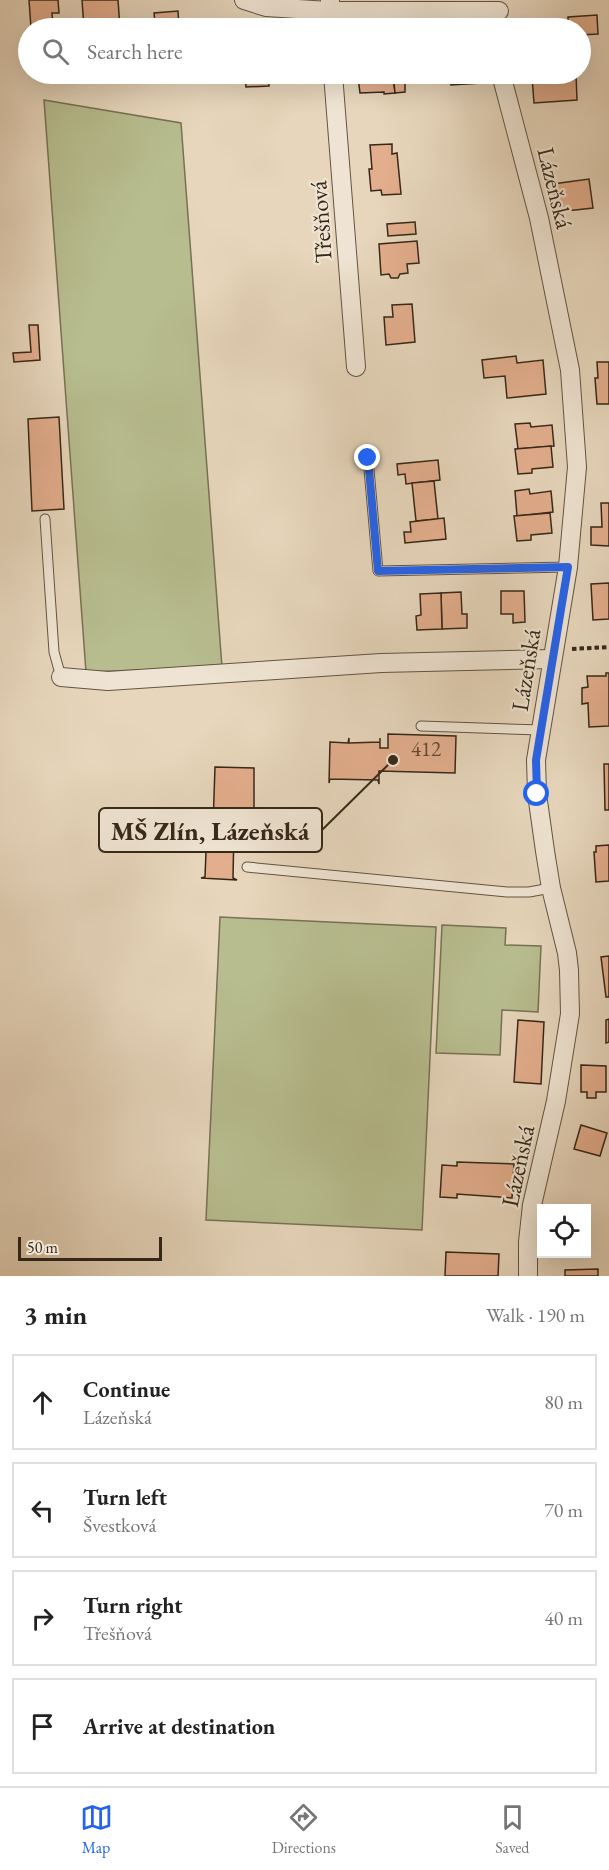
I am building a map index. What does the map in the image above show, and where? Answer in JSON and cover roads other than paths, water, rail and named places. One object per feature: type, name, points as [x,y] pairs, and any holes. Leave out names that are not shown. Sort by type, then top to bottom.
[{"type":"street","points":[[244,0],[266,7],[330,13],[500,13]]},
{"type":"street","name":"Třešňová","points":[[334,84],[356,367]]},
{"type":"street","name":"Lázeňská","points":[[504,84],[539,218],[570,370],[577,467],[568,567],[536,760],[537,794],[551,888],[567,952],[570,1014],[556,1101],[532,1205],[528,1242],[528,1276]]},
{"type":"street","points":[[60,678],[108,681],[552,654]]},
{"type":"lane","points":[[368,458],[378,571],[568,567]]},
{"type":"lane","points":[[45,519],[54,652],[60,678]]},
{"type":"lane","points":[[420,726],[541,730]]},
{"type":"lane","points":[[247,867],[507,892],[529,892],[551,888]]},
{"type":"place","name":"MŠ Zlín, Lázeňská","points":[[393,760]]}]
